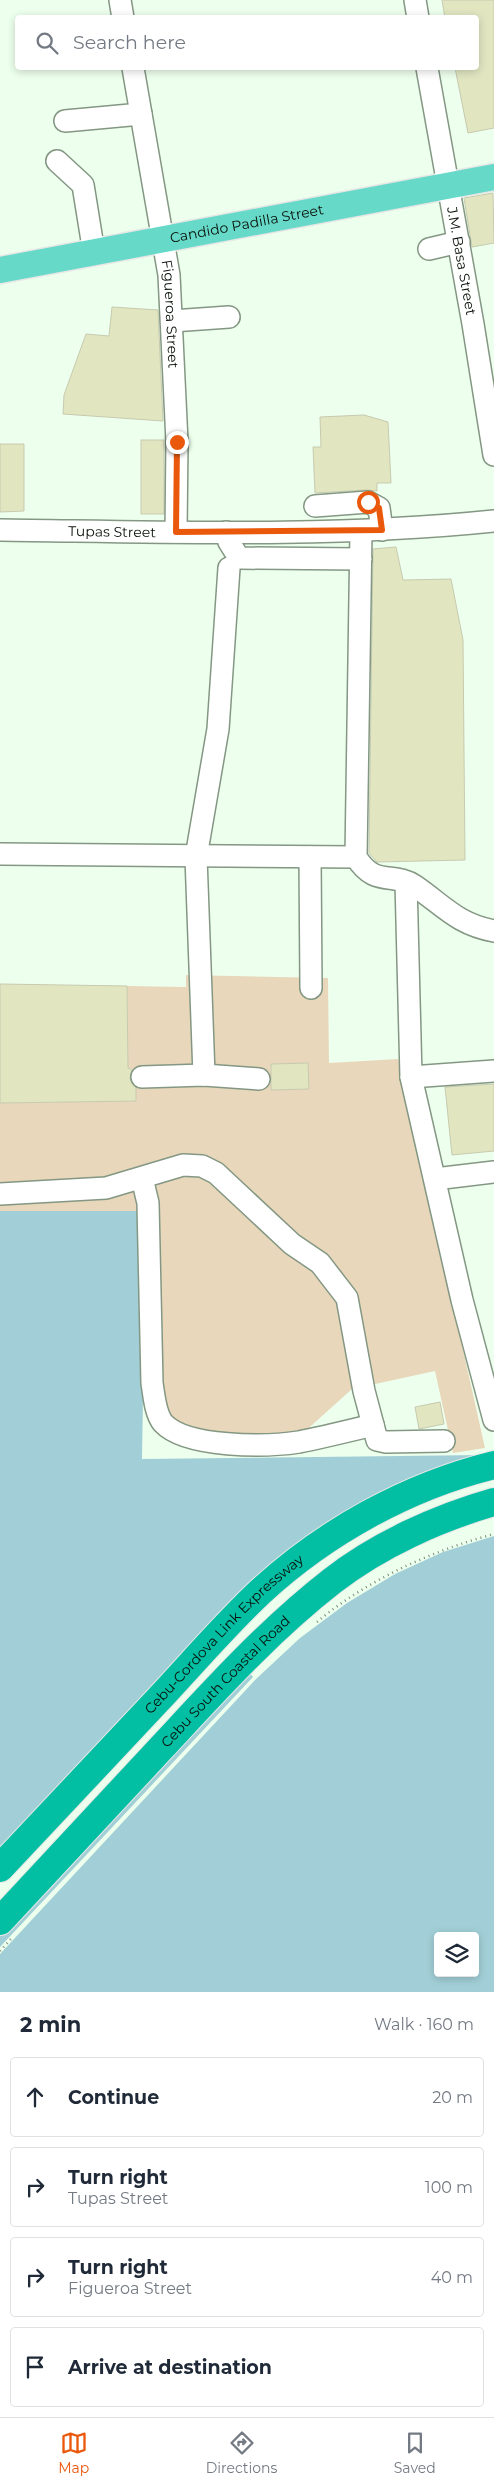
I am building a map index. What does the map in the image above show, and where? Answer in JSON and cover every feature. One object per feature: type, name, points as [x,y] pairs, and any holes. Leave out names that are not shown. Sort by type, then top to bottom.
[{"type":"highway","name":"Cebu-Cordova Link Expressway","points":[[0,1868],[260,1593],[280,1576],[315,1548],[362,1519],[440,1482],[494,1465]]},
{"type":"highway","name":"Cebu South Coastal Road","points":[[0,1896],[274,1608],[323,1567],[371,1537],[424,1509],[494,1486]]},
{"type":"highway","name":"Cebu South Coastal Road","points":[[7,1928],[206,1699],[277,1628],[333,1580],[374,1554],[429,1526],[494,1502]]},
{"type":"highway","points":[[374,1554],[494,1521]]},
{"type":"main road","name":"Candido Padilla Street","points":[[0,270],[494,177]]},
{"type":"street","points":[[120,0],[122,15]]},
{"type":"street","points":[[414,0],[417,15]]},
{"type":"street","name":"Figueroa Street","points":[[137,70],[141,114],[164,240],[172,321],[177,442],[176,532]]},
{"type":"street","name":"J.M. Basa Street","points":[[427,70],[459,242],[494,455]]},
{"type":"street","points":[[65,121],[141,114]]},
{"type":"street","points":[[57,161],[83,185],[94,252]]},
{"type":"street","points":[[429,249],[459,242]]},
{"type":"street","points":[[172,321],[229,317]]},
{"type":"street","points":[[315,506],[368,502],[379,508],[361,559],[356,857],[363,868],[373,875],[414,885],[454,917],[494,931]]},
{"type":"street","name":"Tupas Street","points":[[0,530],[176,532],[372,530],[494,521]]},
{"type":"street","points":[[226,532],[229,542],[239,558],[361,559]]},
{"type":"street","points":[[204,1075],[196,857],[218,729],[229,568]]},
{"type":"street","points":[[0,854],[356,857]]},
{"type":"street","points":[[310,857],[311,988]]},
{"type":"street","points":[[406,882],[411,1077],[462,1300],[493,1411]]},
{"type":"street","points":[[411,1077],[494,1071]]},
{"type":"street","points":[[142,1077],[204,1075],[259,1079]]},
{"type":"street","points":[[0,1194],[106,1188],[183,1166],[202,1166],[216,1173],[292,1244],[320,1263],[347,1298],[364,1391],[377,1440],[386,1442],[444,1441]]},
{"type":"street","points":[[434,1179],[494,1172]]},
{"type":"street","points":[[142,1178],[148,1203],[152,1383],[155,1404],[161,1421],[173,1432],[195,1440],[235,1444],[297,1442],[373,1425]]},
{"type":"path","points":[[310,1628],[346,1601],[417,1561],[494,1534]]},
{"type":"path","points":[[0,1951],[7,1928]]},
{"type":"shaded area","points":[[186,975],[328,978],[329,1063],[398,1059],[485,1448],[453,1453],[435,1371],[352,1389],[302,1434],[194,1436],[174,1424],[161,1404],[145,1211],[0,1211],[0,1103],[136,1101],[136,1071],[128,1068],[127,986],[186,987]]},
{"type":"water","points":[[0,1211],[146,1211],[142,1459],[482,1455],[494,1509],[494,1992],[0,1992]]},
{"type":"pier","points":[[489,1475],[494,1498],[494,1536],[443,1552],[395,1574],[347,1603],[300,1638],[256,1679],[0,1954],[0,1947],[253,1677],[247,1670],[0,1931],[0,1849],[185,1653],[318,1559],[410,1503]]},
{"type":"building","points":[[442,0],[494,0],[494,128],[468,133],[455,70],[479,70],[479,15],[444,15]]},
{"type":"building","points":[[493,193],[494,243],[472,247],[464,198]]},
{"type":"building","points":[[112,307],[158,310],[163,421],[63,414],[64,395],[86,334],[109,336]]},
{"type":"building","points":[[364,415],[388,422],[391,483],[377,483],[377,491],[315,493],[313,447],[321,447],[320,417]]},
{"type":"building","points":[[141,440],[164,440],[164,514],[141,514]]},
{"type":"building","points":[[0,444],[24,444],[24,511],[0,512]]},
{"type":"building","points":[[396,547],[403,580],[451,579],[463,640],[465,860],[377,862],[369,853],[373,549]]},
{"type":"building","points":[[0,984],[127,986],[128,1068],[132,1070],[130,1078],[136,1088],[136,1101],[0,1103]]},
{"type":"building","points":[[308,1063],[309,1089],[271,1090],[271,1064]]},
{"type":"building","points":[[494,1084],[494,1151],[452,1155],[445,1087]]},
{"type":"building","points":[[440,1402],[444,1424],[419,1429],[415,1407]]},
{"type":"route","points":[[177,442],[176,532],[382,530],[379,508],[368,502]]}]
